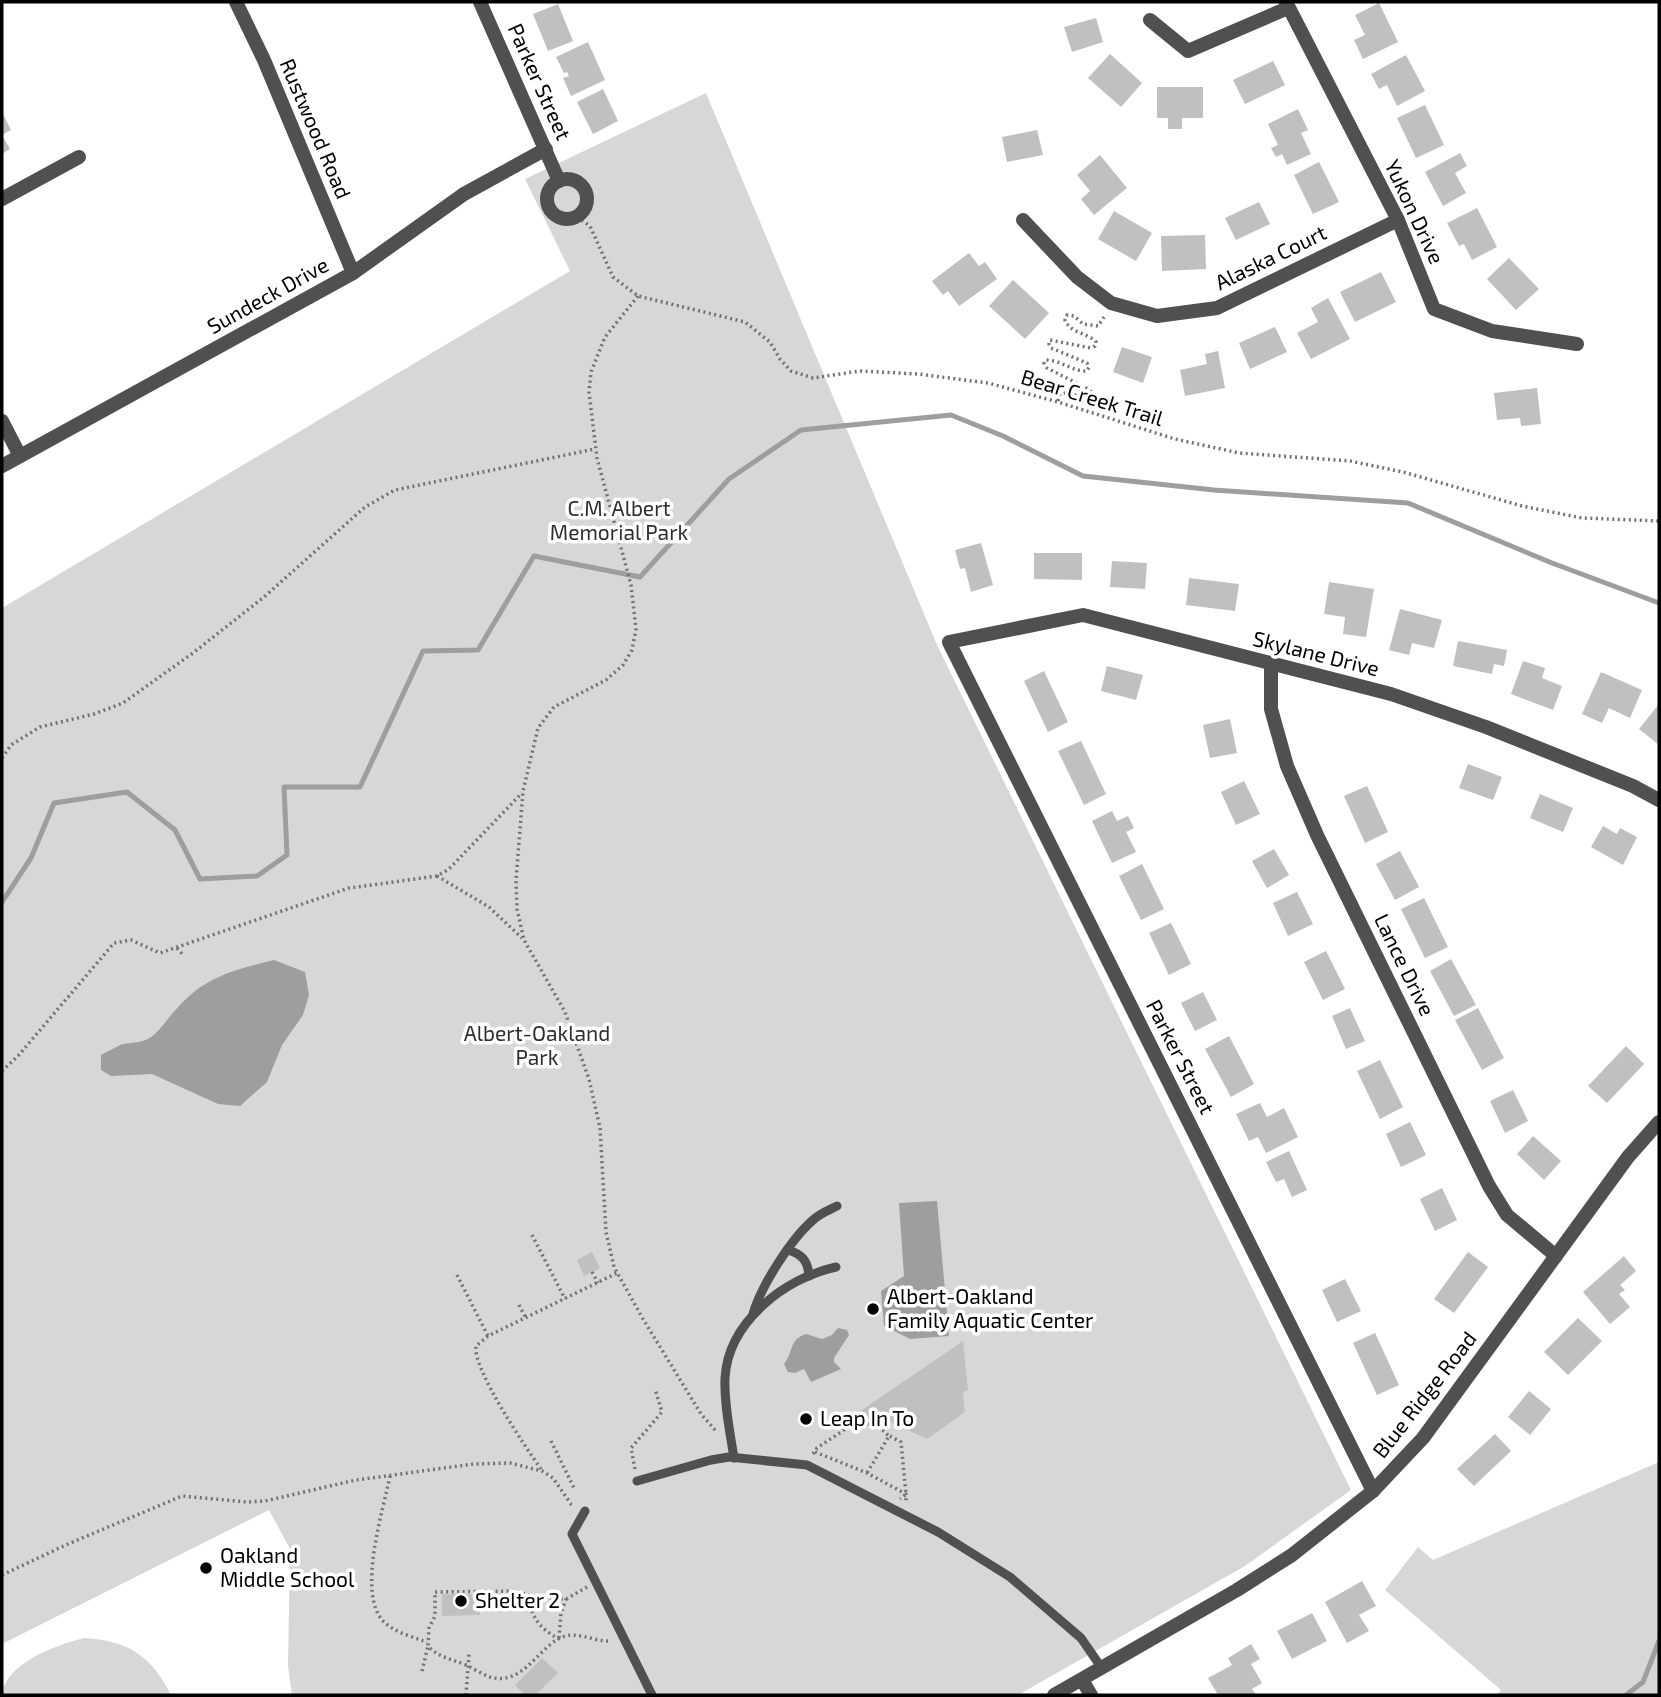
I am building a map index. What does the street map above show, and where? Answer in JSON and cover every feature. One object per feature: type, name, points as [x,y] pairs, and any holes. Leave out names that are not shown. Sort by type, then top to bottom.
[{"type":"street","name":"Rustwood Road","points":[[236,2],[264,60],[353,273]]},
{"type":"street","name":"Parker Street","points":[[480,2],[559,181]]},
{"type":"street","points":[[1150,20],[1188,51],[1287,5]]},
{"type":"street","name":"Yukon Drive","points":[[1287,5],[1398,220],[1433,309],[1492,331],[1577,344]]},
{"type":"street","name":"Sundeck Drive","points":[[2,466],[353,273],[464,194],[547,149]]},
{"type":"street","points":[[2,199],[79,157]]},
{"type":"street","points":[[573,180],[579,183],[587,194],[586,207],[577,217],[557,217],[549,208],[547,195],[559,181],[573,180]]},
{"type":"street","name":"Alaska Court","points":[[1023,220],[1077,277],[1111,303],[1157,316],[1217,308],[1398,220]]},
{"type":"street","points":[[2,421],[20,456]]},
{"type":"street","name":"Skylane Drive","points":[[949,642],[1083,615],[1391,694],[1486,727],[1633,786],[1659,800]]},
{"type":"street","name":"Parker Street","points":[[949,642],[1373,1491]]},
{"type":"street","name":"Lance Drive","points":[[1271,664],[1271,709],[1287,766],[1317,835],[1489,1186],[1507,1215],[1556,1256]]},
{"type":"street","name":"Blue Ridge Road","points":[[1054,1695],[1237,1590],[1292,1555],[1373,1491],[1431,1428],[1628,1157],[1659,1122]]},
{"type":"street","points":[[1082,1680],[1091,1695]]},
{"type":"lane","points":[[753,1314],[757,1300],[788,1250],[813,1219],[837,1206]]},
{"type":"lane","points":[[788,1250],[799,1254],[805,1261],[809,1276]]},
{"type":"lane","points":[[731,1458],[725,1378],[737,1337],[753,1314],[785,1289],[809,1276],[836,1267]]},
{"type":"lane","points":[[637,1481],[711,1460],[731,1458],[807,1465],[938,1532],[1010,1577],[1081,1638],[1101,1667]]},
{"type":"lane","points":[[585,1511],[572,1534],[652,1695]]},
{"type":"path","name":"Bear Creek Trail","points":[[577,217],[590,226],[613,277],[638,296],[745,322],[770,342],[791,371],[813,378],[860,371],[918,374],[988,383],[1058,401],[1175,439],[1239,453],[1350,461],[1402,472],[1522,506],[1582,518],[1659,521]]},
{"type":"path","points":[[638,296],[605,337],[591,372],[589,392],[596,449],[631,584],[636,629],[632,650],[623,666],[606,680],[554,707],[538,728],[523,791],[516,880],[517,909],[524,940],[565,1012],[589,1079],[600,1128],[606,1232],[618,1273],[701,1414],[724,1440],[731,1458]]},
{"type":"path","points":[[1058,401],[1060,394],[1087,398],[1092,395],[1090,390],[1047,368],[1044,363],[1046,360],[1082,372],[1089,367],[1087,363],[1051,348],[1050,340],[1091,348],[1095,346],[1093,338],[1073,330],[1065,320],[1067,315],[1074,316],[1083,324],[1097,326],[1102,322],[1111,303]]},
{"type":"path","points":[[2,758],[11,745],[40,727],[94,714],[123,703],[264,597],[365,507],[395,490],[596,449]]},
{"type":"path","points":[[2,1071],[18,1056],[114,943],[131,940],[160,953],[349,888],[437,876],[449,869],[523,791]]},
{"type":"path","points":[[437,876],[489,907],[524,940]]},
{"type":"path","points":[[177,948],[184,956]]},
{"type":"path","points":[[532,1235],[565,1299]]},
{"type":"path","points":[[592,1272],[598,1283]]},
{"type":"path","points":[[542,1471],[522,1443],[475,1354],[477,1346],[488,1336],[618,1273]]},
{"type":"path","points":[[457,1275],[488,1336]]},
{"type":"path","points":[[519,1305],[526,1318]]},
{"type":"path","points":[[637,1481],[631,1448],[662,1412],[654,1389]]},
{"type":"path","points":[[807,1465],[817,1448],[856,1422],[878,1426],[901,1441],[906,1494]]},
{"type":"path","points":[[867,1473],[890,1436]]},
{"type":"path","points":[[551,1441],[575,1490]]},
{"type":"path","points":[[2,1575],[182,1496],[256,1502],[355,1479],[474,1464],[510,1463],[542,1471],[553,1478],[571,1504],[585,1511]]},
{"type":"path","points":[[390,1476],[372,1574],[372,1598],[377,1614],[385,1623],[428,1644],[441,1657],[498,1679],[526,1671],[559,1639],[578,1634],[610,1642],[621,1634]]},
{"type":"path","points":[[377,1510],[383,1511]]},
{"type":"path","points":[[422,1671],[429,1628],[435,1616],[435,1592],[514,1591],[540,1598],[566,1599],[596,1583]]},
{"type":"path","points":[[480,1608],[487,1609],[487,1591]]},
{"type":"path","points":[[528,1595],[536,1622],[559,1639]]},
{"type":"path","points":[[559,1639],[561,1613],[566,1599]]},
{"type":"path","points":[[466,1695],[469,1653]]},
{"type":"green space","name":"Albert-Oakland Park","points":[[706,93],[937,645],[1351,1490],[1245,1566],[1018,1695],[292,1695],[288,1666],[290,1549],[269,1510],[2,1644],[2,608],[570,271],[525,179]]},
{"type":"green space","points":[[1659,1462],[1659,1695],[1497,1695],[1501,1690],[1385,1590],[1418,1547],[1433,1560]]},
{"type":"green space","points":[[85,1638],[114,1643],[137,1653],[155,1670],[171,1695],[2,1695],[12,1673],[22,1664],[48,1650]]},
{"type":"shaded area","points":[[274,960],[305,972],[309,995],[303,1015],[282,1045],[267,1082],[240,1106],[218,1104],[152,1074],[111,1076],[101,1070],[101,1055],[120,1045],[151,1037],[181,1004],[205,984],[238,970]]},
{"type":"shaded area","points":[[937,1201],[949,1336],[910,1339],[884,1326],[881,1291],[904,1276],[899,1203]]},
{"type":"shaded area","points":[[838,1328],[847,1330],[849,1335],[834,1358],[834,1362],[841,1369],[811,1382],[804,1369],[795,1373],[788,1372],[784,1364],[796,1340],[806,1334],[822,1339],[832,1335]]},
{"type":"building","points":[[1379,3],[1398,42],[1363,59],[1354,40],[1365,35],[1355,15]]},
{"type":"building","points":[[558,4],[573,41],[548,51],[533,14]]},
{"type":"building","points":[[1096,18],[1103,42],[1072,52],[1064,27]]},
{"type":"building","points":[[588,42],[605,80],[571,96],[563,78],[569,76],[567,72],[564,73],[556,57]]},
{"type":"building","points":[[1110,54],[1142,83],[1121,107],[1088,78]]},
{"type":"building","points":[[1406,55],[1425,91],[1397,106],[1387,85],[1379,89],[1371,74]]},
{"type":"building","points":[[1273,61],[1285,85],[1245,104],[1233,80]]},
{"type":"building","points":[[1157,87],[1203,87],[1203,118],[1182,118],[1182,129],[1168,129],[1168,118],[1157,118]]},
{"type":"building","points":[[603,89],[618,121],[593,134],[577,102]]},
{"type":"building","points":[[1425,105],[1444,145],[1416,158],[1397,118]]},
{"type":"building","points":[[1298,109],[1308,130],[1301,133],[1311,154],[1287,165],[1282,154],[1276,157],[1271,148],[1278,145],[1268,124]]},
{"type":"building","points":[[2,112],[11,130],[2,135]]},
{"type":"building","points":[[1037,130],[1043,155],[1007,162],[1002,137]]},
{"type":"building","points":[[2,135],[10,149],[2,154]]},
{"type":"building","points":[[1460,153],[1467,166],[1455,173],[1466,193],[1443,206],[1425,172]]},
{"type":"building","points":[[1100,155],[1127,188],[1094,215],[1081,199],[1090,191],[1077,175]]},
{"type":"building","points":[[1319,162],[1339,202],[1313,214],[1294,175]]},
{"type":"building","points":[[1259,202],[1270,224],[1236,240],[1225,218]]},
{"type":"building","points":[[1477,208],[1497,247],[1472,260],[1464,244],[1459,246],[1447,223]]},
{"type":"building","points":[[1114,211],[1152,233],[1136,261],[1098,239]]},
{"type":"building","points":[[1205,235],[1206,269],[1162,271],[1161,236]]},
{"type":"building","points":[[969,253],[979,266],[985,262],[997,279],[959,306],[948,291],[943,295],[932,281]]},
{"type":"building","points":[[1509,258],[1539,289],[1516,310],[1487,279]]},
{"type":"building","points":[[1381,272],[1396,302],[1355,322],[1340,292]]},
{"type":"building","points":[[1013,280],[1049,313],[1025,339],[989,306]]},
{"type":"building","points":[[1328,298],[1350,339],[1311,359],[1297,333],[1318,322],[1311,308]]},
{"type":"building","points":[[1275,327],[1287,352],[1250,369],[1239,343]]},
{"type":"building","points":[[1122,347],[1152,357],[1143,383],[1113,372]]},
{"type":"building","points":[[1218,351],[1225,388],[1185,396],[1180,370],[1207,364],[1205,354]]},
{"type":"building","points":[[1537,388],[1541,424],[1521,426],[1520,418],[1497,420],[1494,393]]},
{"type":"building","points":[[981,543],[993,585],[971,592],[965,568],[960,569],[955,550]]},
{"type":"building","points":[[1034,553],[1082,553],[1082,580],[1034,579]]},
{"type":"building","points":[[1112,561],[1147,563],[1145,589],[1110,587]]},
{"type":"building","points":[[1189,578],[1239,584],[1235,611],[1186,605]]},
{"type":"building","points":[[1329,582],[1374,589],[1366,637],[1343,634],[1345,617],[1324,614]]},
{"type":"building","points":[[1400,609],[1442,620],[1434,648],[1412,643],[1409,655],[1389,650]]},
{"type":"building","points":[[1458,641],[1507,650],[1504,666],[1494,664],[1492,674],[1453,666]]},
{"type":"building","points":[[1523,661],[1545,668],[1542,678],[1562,686],[1553,710],[1511,694]]},
{"type":"building","points":[[1107,666],[1143,675],[1136,700],[1101,691]]},
{"type":"building","points":[[1044,671],[1068,722],[1048,732],[1024,681]]},
{"type":"building","points":[[1601,672],[1642,690],[1630,718],[1609,708],[1602,723],[1582,714]]},
{"type":"building","points":[[1659,704],[1659,745],[1639,729]]},
{"type":"building","points":[[1230,719],[1237,753],[1210,758],[1203,725]]},
{"type":"building","points":[[1081,741],[1106,794],[1084,805],[1058,751]]},
{"type":"building","points":[[1468,764],[1502,777],[1493,800],[1459,788]]},
{"type":"building","points":[[1244,781],[1260,814],[1236,825],[1221,792]]},
{"type":"building","points":[[1367,786],[1388,832],[1365,843],[1344,796]]},
{"type":"building","points":[[1540,794],[1573,808],[1563,832],[1530,818]]},
{"type":"building","points":[[1112,811],[1117,821],[1128,816],[1134,828],[1126,832],[1136,852],[1112,863],[1092,821]]},
{"type":"building","points":[[1603,826],[1617,834],[1620,828],[1637,837],[1623,865],[1591,847]]},
{"type":"building","points":[[1274,849],[1289,875],[1267,888],[1252,861]]},
{"type":"building","points":[[1400,851],[1419,887],[1395,900],[1376,864]]},
{"type":"building","points":[[1142,864],[1164,909],[1141,920],[1119,876]]},
{"type":"building","points":[[1297,892],[1313,924],[1288,936],[1273,903]]},
{"type":"building","points":[[1424,898],[1448,947],[1425,958],[1401,909]]},
{"type":"building","points":[[1171,923],[1191,964],[1169,975],[1149,933]]},
{"type":"building","points":[[1326,951],[1345,989],[1323,1000],[1304,962]]},
{"type":"building","points":[[1451,959],[1476,1005],[1454,1016],[1430,971]]},
{"type":"building","points":[[1203,992],[1217,1020],[1195,1031],[1181,1003]]},
{"type":"building","points":[[1350,1008],[1365,1041],[1346,1049],[1332,1016]]},
{"type":"building","points":[[1478,1008],[1504,1058],[1482,1070],[1455,1020]]},
{"type":"building","points":[[1229,1036],[1254,1084],[1231,1097],[1205,1049]]},
{"type":"building","points":[[1626,1046],[1644,1064],[1607,1103],[1588,1086]]},
{"type":"building","points":[[1380,1060],[1403,1107],[1380,1119],[1357,1071]]},
{"type":"building","points":[[1513,1090],[1528,1121],[1505,1133],[1490,1101]]},
{"type":"building","points":[[1260,1103],[1267,1117],[1284,1108],[1298,1137],[1266,1153],[1258,1137],[1249,1141],[1236,1114]]},
{"type":"building","points":[[1410,1122],[1426,1155],[1401,1167],[1386,1134]]},
{"type":"building","points":[[1533,1136],[1561,1161],[1544,1180],[1517,1154]]},
{"type":"building","points":[[1289,1151],[1307,1190],[1292,1197],[1284,1179],[1276,1182],[1266,1162]]},
{"type":"building","points":[[1442,1188],[1457,1220],[1435,1231],[1420,1199]]},
{"type":"building","points":[[592,1252],[600,1268],[584,1276],[577,1260]]},
{"type":"building","points":[[1468,1252],[1488,1267],[1454,1313],[1434,1299]]},
{"type":"building","points":[[1624,1256],[1636,1271],[1620,1285],[1625,1290],[1619,1294],[1630,1307],[1610,1324],[1583,1292]]},
{"type":"building","points":[[1345,1279],[1361,1311],[1337,1322],[1322,1290]]},
{"type":"building","points":[[1578,1318],[1602,1341],[1568,1375],[1544,1352]]},
{"type":"building","points":[[1375,1333],[1399,1385],[1377,1395],[1353,1343]]},
{"type":"building","points":[[963,1341],[968,1390],[963,1393],[965,1412],[927,1439],[890,1422],[883,1427],[856,1414]]},
{"type":"building","points":[[1529,1391],[1551,1409],[1530,1435],[1508,1417]]},
{"type":"building","points":[[1495,1434],[1511,1451],[1474,1486],[1457,1469]]},
{"type":"building","points":[[1362,1581],[1376,1606],[1359,1615],[1369,1631],[1347,1643],[1325,1602]]},
{"type":"building","name":"Shelter 2","points":[[442,1594],[479,1594],[480,1615],[442,1616]]},
{"type":"building","points":[[1312,1613],[1327,1641],[1292,1659],[1277,1631]]},
{"type":"building","points":[[1251,1644],[1260,1659],[1251,1664],[1262,1683],[1252,1689],[1256,1695],[1218,1695],[1208,1678],[1232,1665],[1228,1658]]},
{"type":"building","points":[[542,1658],[558,1673],[535,1695],[525,1695],[515,1685]]},
{"type":"waterway","points":[[2,902],[31,858],[54,803],[127,792],[175,830],[200,879],[257,876],[287,855],[284,787],[360,787],[423,651],[478,650],[534,556],[640,577],[729,479],[801,430],[951,415],[1003,436],[1083,476],[1214,490],[1408,503],[1552,563],[1659,603]]},
{"type":"waterway","points":[[1626,1695],[1643,1682],[1659,1641]]},
{"type":"place","name":"Albert-Oakland Family Aquatic Center","points":[[873,1309]]},
{"type":"place","name":"Leap In To","points":[[806,1419]]},
{"type":"place","name":"Oakland Middle School","points":[[206,1568]]},
{"type":"place","name":"Shelter 2","points":[[461,1601]]},
{"type":"park label","name":"C.M. Albert Memorial Park","points":[[619,521]]}]
